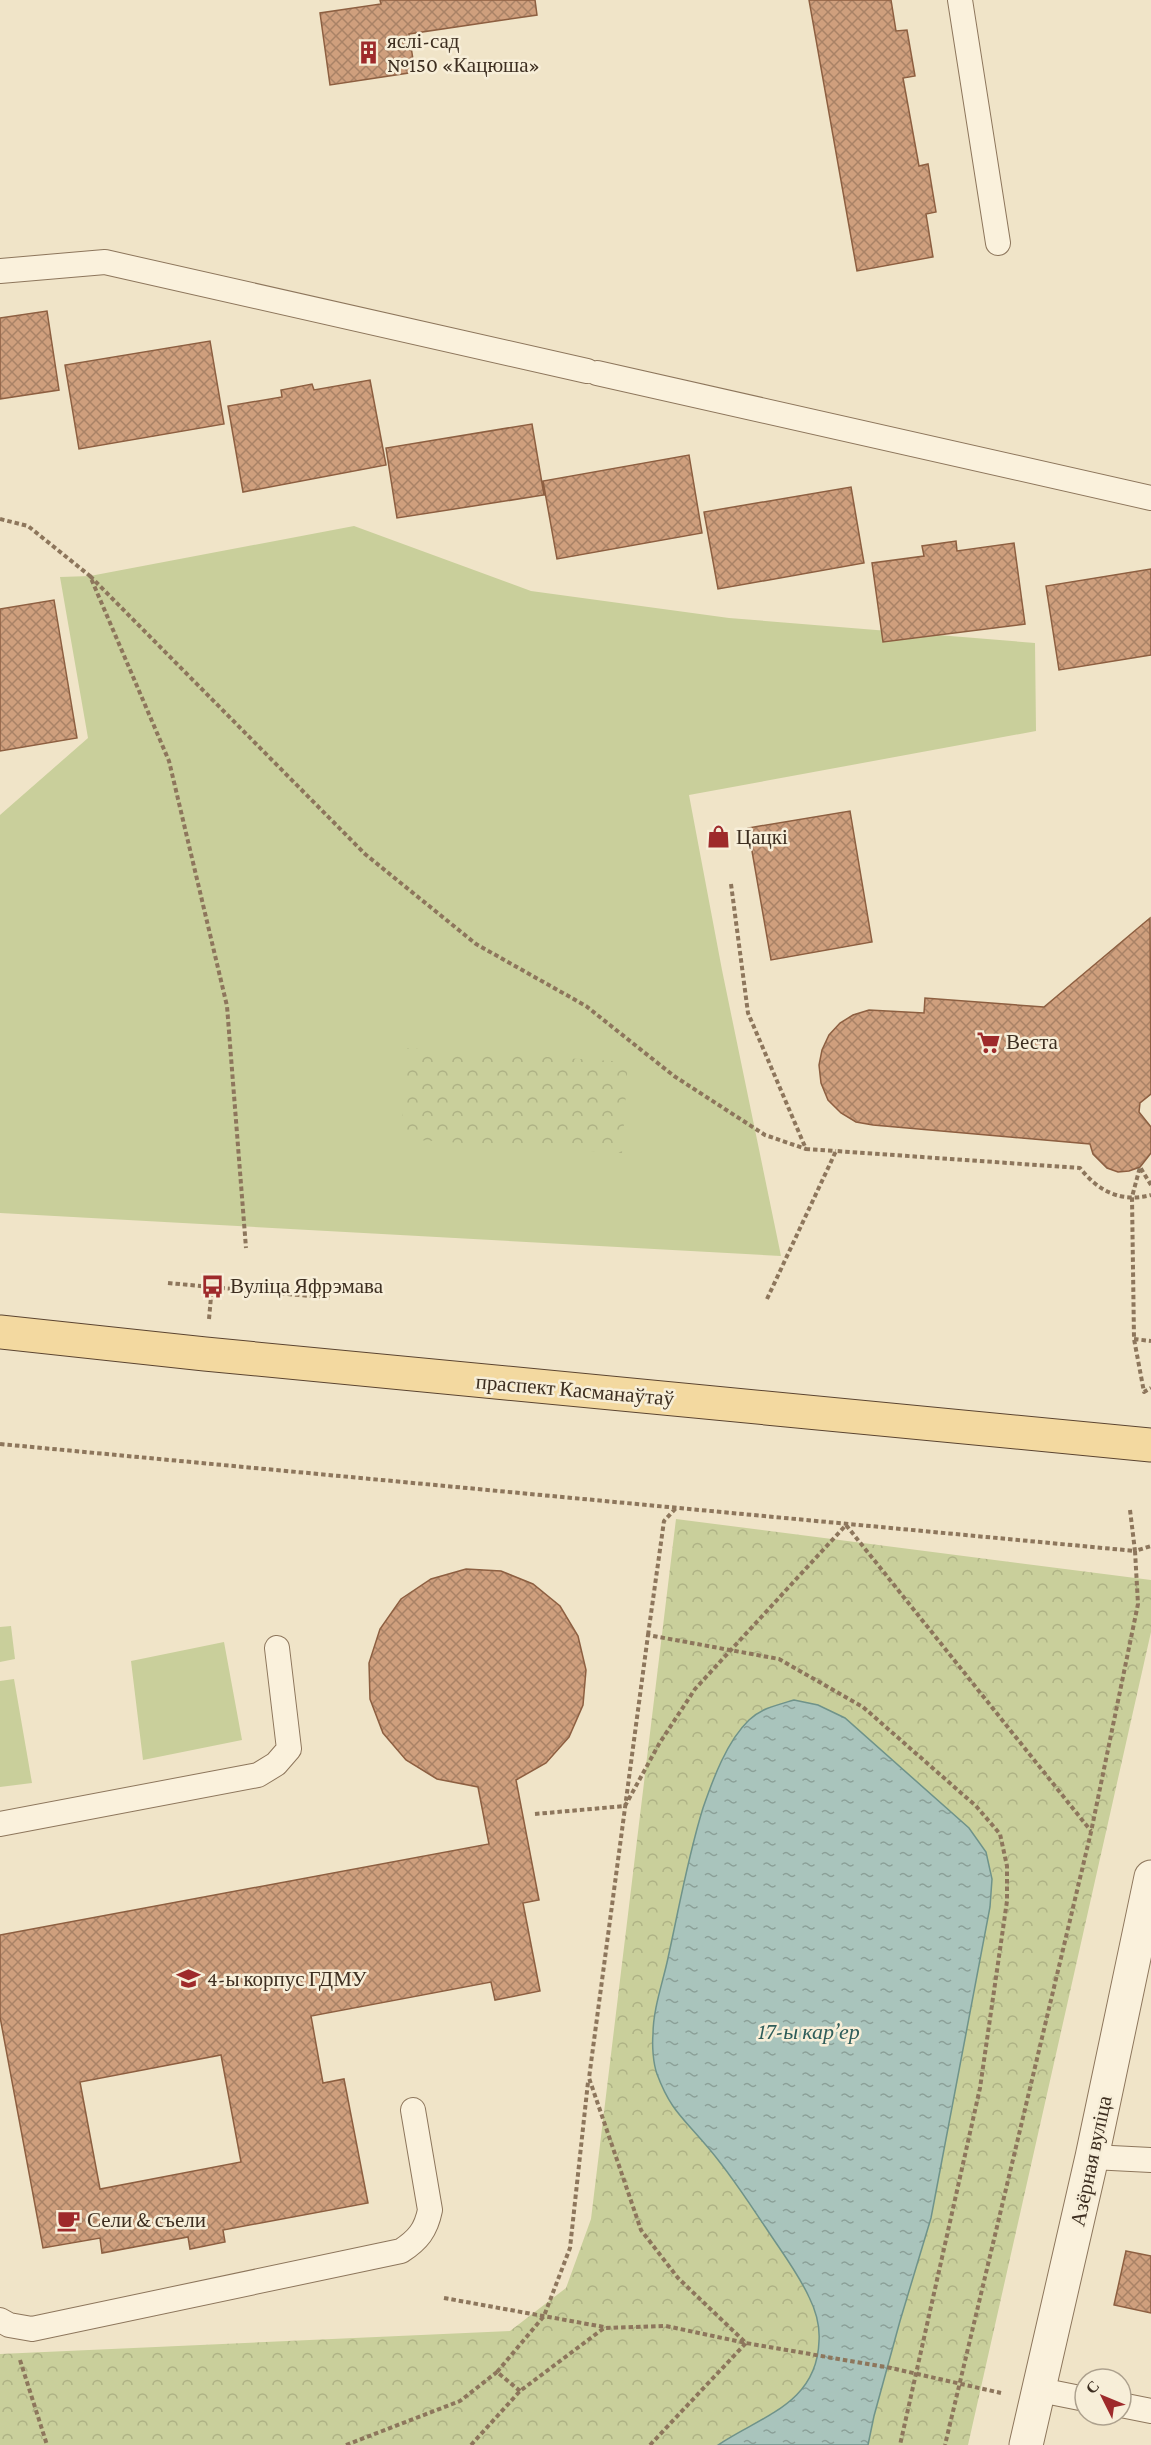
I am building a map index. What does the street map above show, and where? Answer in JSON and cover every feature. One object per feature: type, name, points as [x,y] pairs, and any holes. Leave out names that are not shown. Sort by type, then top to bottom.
[{"type":"main road","name":"праспект Касманаўтаў","points":[[0,1332],[1151,1445]]},
{"type":"street","name":"Азёрная вуліца","points":[[1026,2445],[1092,2157],[1151,1877]]},
{"type":"lane","points":[[960,0],[998,243]]},
{"type":"lane","points":[[0,271],[105,262],[1151,498]]},
{"type":"lane","points":[[0,1824],[258,1775],[276,1764],[289,1749],[277,1648]]},
{"type":"lane","points":[[5,2322],[32,2329],[401,2251],[421,2235],[428,2223],[430,2210],[413,2110]]},
{"type":"lane","points":[[1092,2157],[1151,2160]]},
{"type":"lane","points":[[1040,2390],[1073,2397]]},
{"type":"lane","points":[[1133,2407],[1151,2411]]},
{"type":"path","points":[[0,519],[27,526],[90,576],[365,854],[476,944],[586,1006],[674,1076],[765,1135],[806,1149],[1080,1168],[1091,1182],[1106,1192],[1122,1197],[1151,1195]]},
{"type":"path","points":[[90,576],[169,761],[227,1006],[246,1248]]},
{"type":"path","points":[[731,884],[748,1013],[806,1149]]},
{"type":"path","points":[[767,1299],[836,1151]]},
{"type":"path","points":[[1151,1185],[1140,1167],[1132,1197],[1134,1339],[1144,1392],[1151,1388]]},
{"type":"path","points":[[168,1283],[330,1298]]},
{"type":"path","points":[[1134,1339],[1151,1341]]},
{"type":"path","points":[[0,1444],[1135,1551],[1151,1546]]},
{"type":"path","points":[[346,2445],[460,2402],[497,2372],[544,2316],[570,2248],[589,2078],[664,1521],[677,1508]]},
{"type":"path","points":[[945,2445],[1091,1832],[1138,1604],[1130,1510]]},
{"type":"path","points":[[625,1806],[659,1744],[695,1689],[846,1525]]},
{"type":"path","points":[[846,1525],[1091,1832]]},
{"type":"path","points":[[648,1635],[779,1659],[863,1707],[976,1806],[1000,1834],[1007,1866],[1007,1901],[980,2088],[900,2445]]},
{"type":"path","points":[[535,1814],[625,1806]]},
{"type":"path","points":[[589,2078],[641,2230],[678,2278],[746,2343]]},
{"type":"path","points":[[444,2298],[604,2328],[666,2326],[746,2343],[917,2373],[1005,2394]]},
{"type":"path","points":[[5,2322],[47,2445]]},
{"type":"path","points":[[471,2445],[520,2391],[604,2328]]},
{"type":"path","points":[[650,2445],[746,2343]]},
{"type":"path","points":[[497,2372],[520,2391]]},
{"type":"green space","points":[[354,526],[531,591],[729,618],[1035,643],[1036,731],[689,795],[722,970],[781,1256],[0,1213],[0,815],[88,738],[60,577],[90,576]]},
{"type":"green space","points":[[407,1048],[628,1062],[622,1153],[401,1139]]},
{"type":"green space","points":[[676,1519],[1151,1580],[1151,1632],[968,2445],[0,2445],[0,2354],[510,2331],[566,2288],[591,2219]]},
{"type":"green space","points":[[11,1626],[15,1659],[0,1662],[0,1627]]},
{"type":"green space","points":[[224,1642],[242,1740],[143,1760],[131,1661]]},
{"type":"green space","points":[[14,1679],[32,1783],[0,1787],[0,1681]]},
{"type":"water","name":"17-ы кар’ер","points":[[794,1700],[818,1705],[845,1718],[969,1828],[986,1852],[992,1879],[990,1907],[931,2218],[900,2321],[868,2445],[718,2445],[784,2406],[798,2394],[808,2380],[816,2362],[819,2341],[818,2324],[809,2297],[789,2262],[729,2175],[677,2112],[667,2096],[655,2065],[653,2025],[693,1845],[716,1773],[727,1749],[749,1720],[764,1710]]},
{"type":"building","name":"яслі-сад №150 «Кацюша»","points":[[380,0],[535,0],[537,15],[409,34],[415,72],[330,85],[320,13],[381,4]]},
{"type":"building","points":[[809,0],[891,0],[896,31],[907,30],[915,76],[903,78],[919,166],[928,164],[936,212],[926,214],[933,257],[857,271]]},
{"type":"building","points":[[47,311],[59,390],[0,399],[0,318]]},
{"type":"building","points":[[210,341],[224,424],[79,449],[65,365]]},
{"type":"building","points":[[370,380],[386,465],[243,492],[228,406],[282,397],[281,390],[312,384],[314,390]]},
{"type":"building","points":[[532,424],[544,495],[397,518],[386,448]]},
{"type":"building","points":[[689,455],[702,533],[557,559],[543,481]]},
{"type":"building","points":[[851,487],[864,563],[718,589],[704,512]]},
{"type":"building","points":[[956,541],[957,551],[1014,543],[1025,624],[883,642],[872,563],[924,556],[922,546]]},
{"type":"building","points":[[1151,569],[1151,655],[1059,670],[1046,586]]},
{"type":"building","points":[[54,600],[77,738],[0,751],[0,609]]},
{"type":"building","points":[[850,811],[872,942],[771,960],[748,828]]},
{"type":"building","name":"Веста","points":[[1150,918],[1151,1094],[1140,1103],[1139,1112],[1151,1127],[1151,1153],[1140,1167],[1118,1172],[1107,1168],[1093,1154],[1090,1144],[856,1122],[841,1113],[828,1100],[821,1083],[819,1065],[822,1050],[829,1035],[840,1023],[853,1015],[869,1010],[924,1013],[925,998],[1044,1007]]},
{"type":"building","points":[[466,1569],[501,1571],[533,1584],[560,1606],[578,1636],[586,1670],[583,1705],[569,1737],[546,1763],[516,1780],[539,1900],[523,1903],[540,1991],[495,2000],[491,1982],[311,2016],[323,2083],[344,2079],[368,2203],[223,2230],[225,2242],[190,2249],[188,2237],[102,2253],[100,2238],[43,2248],[0,2017],[0,1935],[489,1844],[478,1787],[437,1779],[406,1760],[383,1733],[370,1699],[369,1663],[380,1629],[401,1599],[431,1579]],"holes":[[[221,2055],[241,2162],[100,2189],[80,2082]]]},
{"type":"building","points":[[1126,2251],[1151,2256],[1151,2313],[1114,2305]]},
{"type":"place","name":"яслі-сад №150 «Кацюша»","points":[[369,53]]},
{"type":"place","name":"Цацкі","points":[[718,837]]},
{"type":"place","name":"Веста","points":[[988,1042]]},
{"type":"place","name":"Вуліца Яфрэмава","points":[[212,1286]]},
{"type":"place","name":"4-ы корпус ГДМУ","points":[[189,1979]]},
{"type":"place","name":"Сели & съели","points":[[69,2220]]}]
